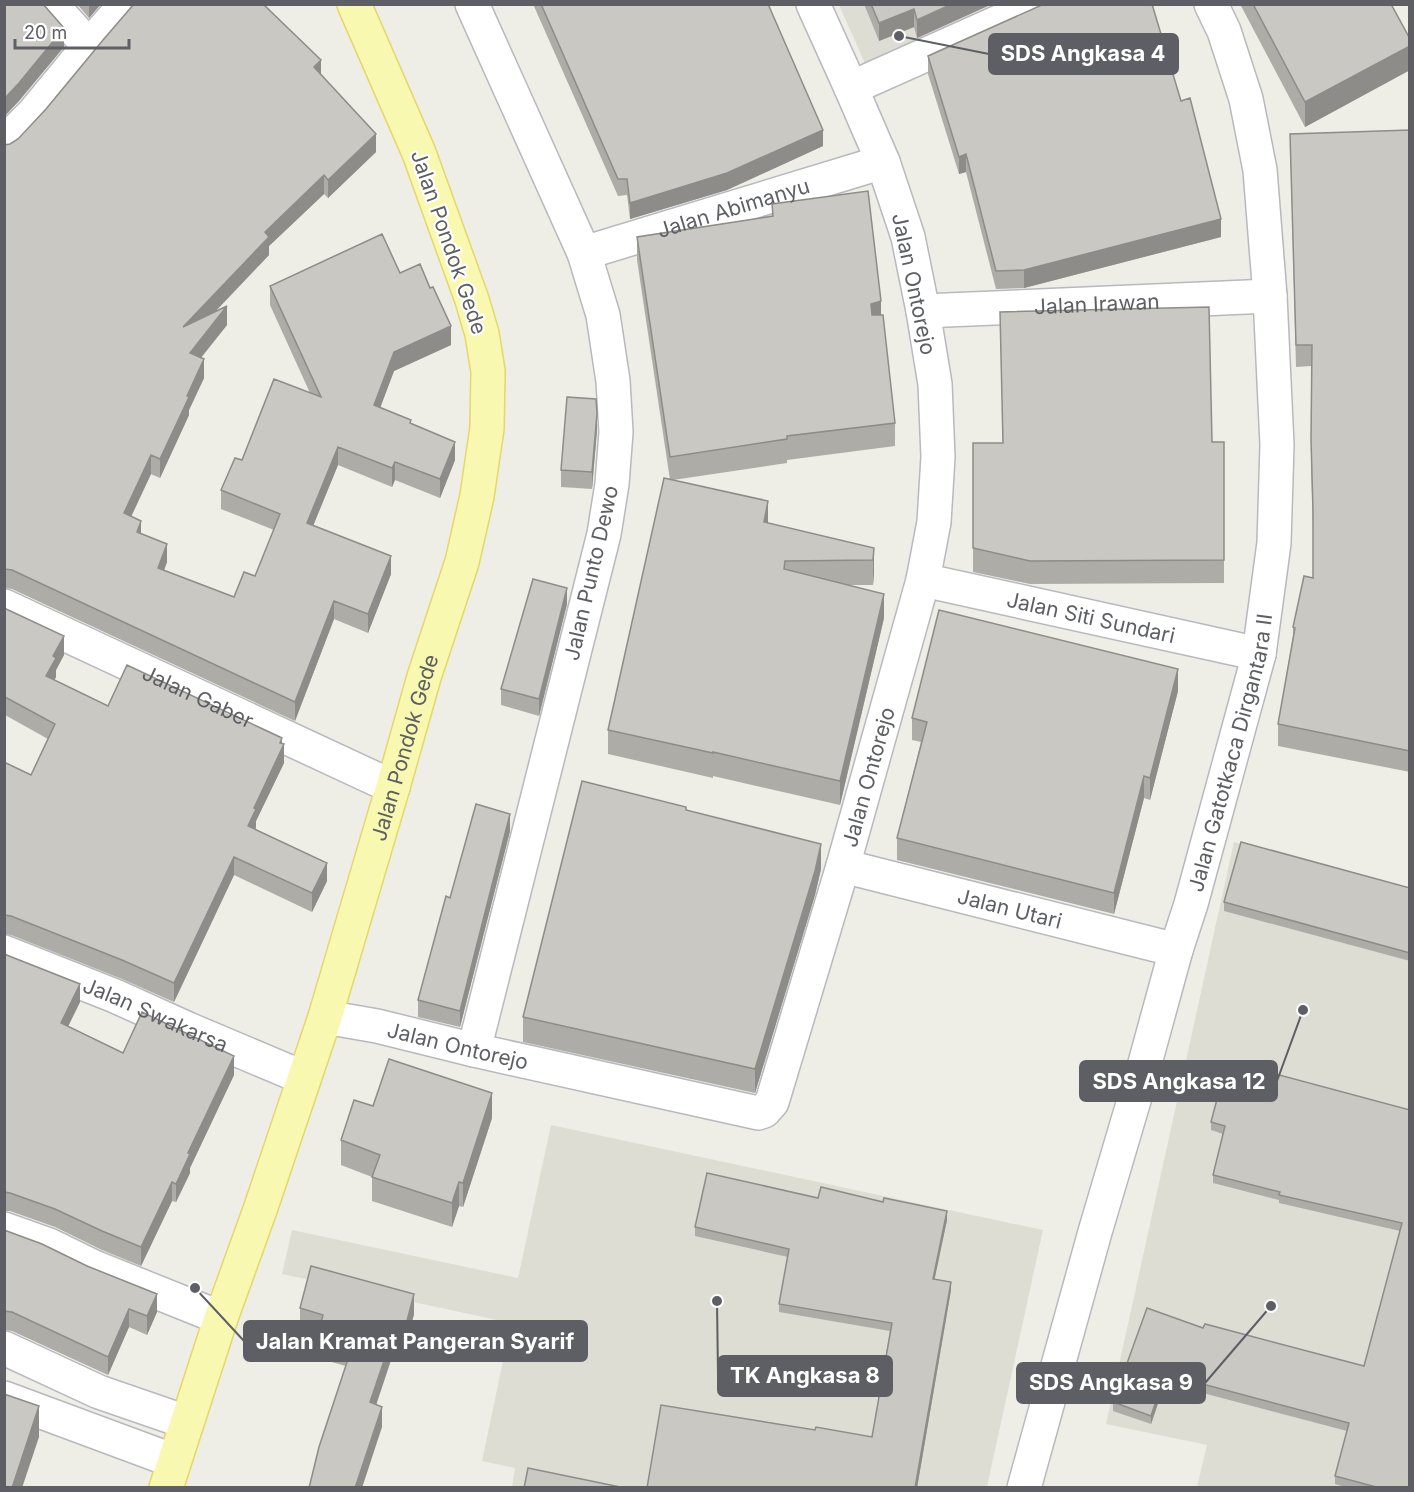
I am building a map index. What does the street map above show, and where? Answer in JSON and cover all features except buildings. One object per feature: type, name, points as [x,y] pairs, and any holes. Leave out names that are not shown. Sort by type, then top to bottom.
[{"type":"main road","name":"Jalan Pondok Gede","points":[[170,1474],[221,1318],[325,1017],[424,677],[462,562],[477,496],[487,428],[488,371],[482,334],[472,300],[419,153],[354,4]]},
{"type":"street","points":[[51,4],[89,46]]},
{"type":"street","points":[[8,135],[40,106],[126,4]]},
{"type":"street","name":"Jalan Punto Dewo","points":[[472,4],[584,253],[603,315],[613,381],[616,432],[612,484],[604,534],[474,1050]]},
{"type":"street","name":"Jalan Ontorejo","points":[[325,1017],[377,1026],[474,1050],[758,1113],[764,1111],[772,1102],[843,866],[923,580],[934,522],[938,457],[935,384],[908,237],[883,162],[813,4]]},
{"type":"street","points":[[851,88],[1039,4]]},
{"type":"street","name":"Jalan Gatotkaca Dirgantara II","points":[[1024,1488],[1095,1232],[1191,904],[1258,654],[1274,543],[1277,445],[1270,296],[1260,170],[1246,99],[1224,31],[1211,4]]},
{"type":"street","name":"Jalan Abimanyu","points":[[584,253],[883,162]]},
{"type":"street","name":"Jalan Irawan","points":[[923,311],[1270,296]]},
{"type":"street","name":"Jalan Siti Sundari","points":[[923,580],[1258,654]]},
{"type":"street","name":"Jalan Gaber","points":[[4,606],[393,787]]},
{"type":"street","name":"Jalan Utari","points":[[843,866],[1176,950]]},
{"type":"street","name":"Jalan Swakarsa","points":[[4,952],[115,996],[304,1078]]},
{"type":"street","points":[[4,1229],[49,1245],[94,1267],[221,1318]]},
{"type":"street","points":[[4,1348],[99,1392],[186,1422]]},
{"type":"street","points":[[4,1398],[83,1428],[170,1474]]},
{"type":"shaded area","points":[[839,5],[1022,5],[867,68]]},
{"type":"shaded area","points":[[1234,842],[1409,892],[1409,1487],[1197,1487],[1207,1445],[1106,1424]]},
{"type":"shaded area","points":[[551,1125],[1043,1230],[987,1487],[512,1487],[515,1468],[482,1461],[511,1323],[282,1274],[292,1230],[518,1278]]},
{"type":"place","name":"SDS Angkasa 4","points":[[899,36]]},
{"type":"place","name":"SDS Angkasa 12","points":[[1303,1010]]},
{"type":"place","name":"Jalan Kramat Pangeran Syarif","points":[[195,1288]]},
{"type":"place","name":"TK Angkasa 8","points":[[717,1301]]},
{"type":"place","name":"SDS Angkasa 9","points":[[1271,1306]]}]
